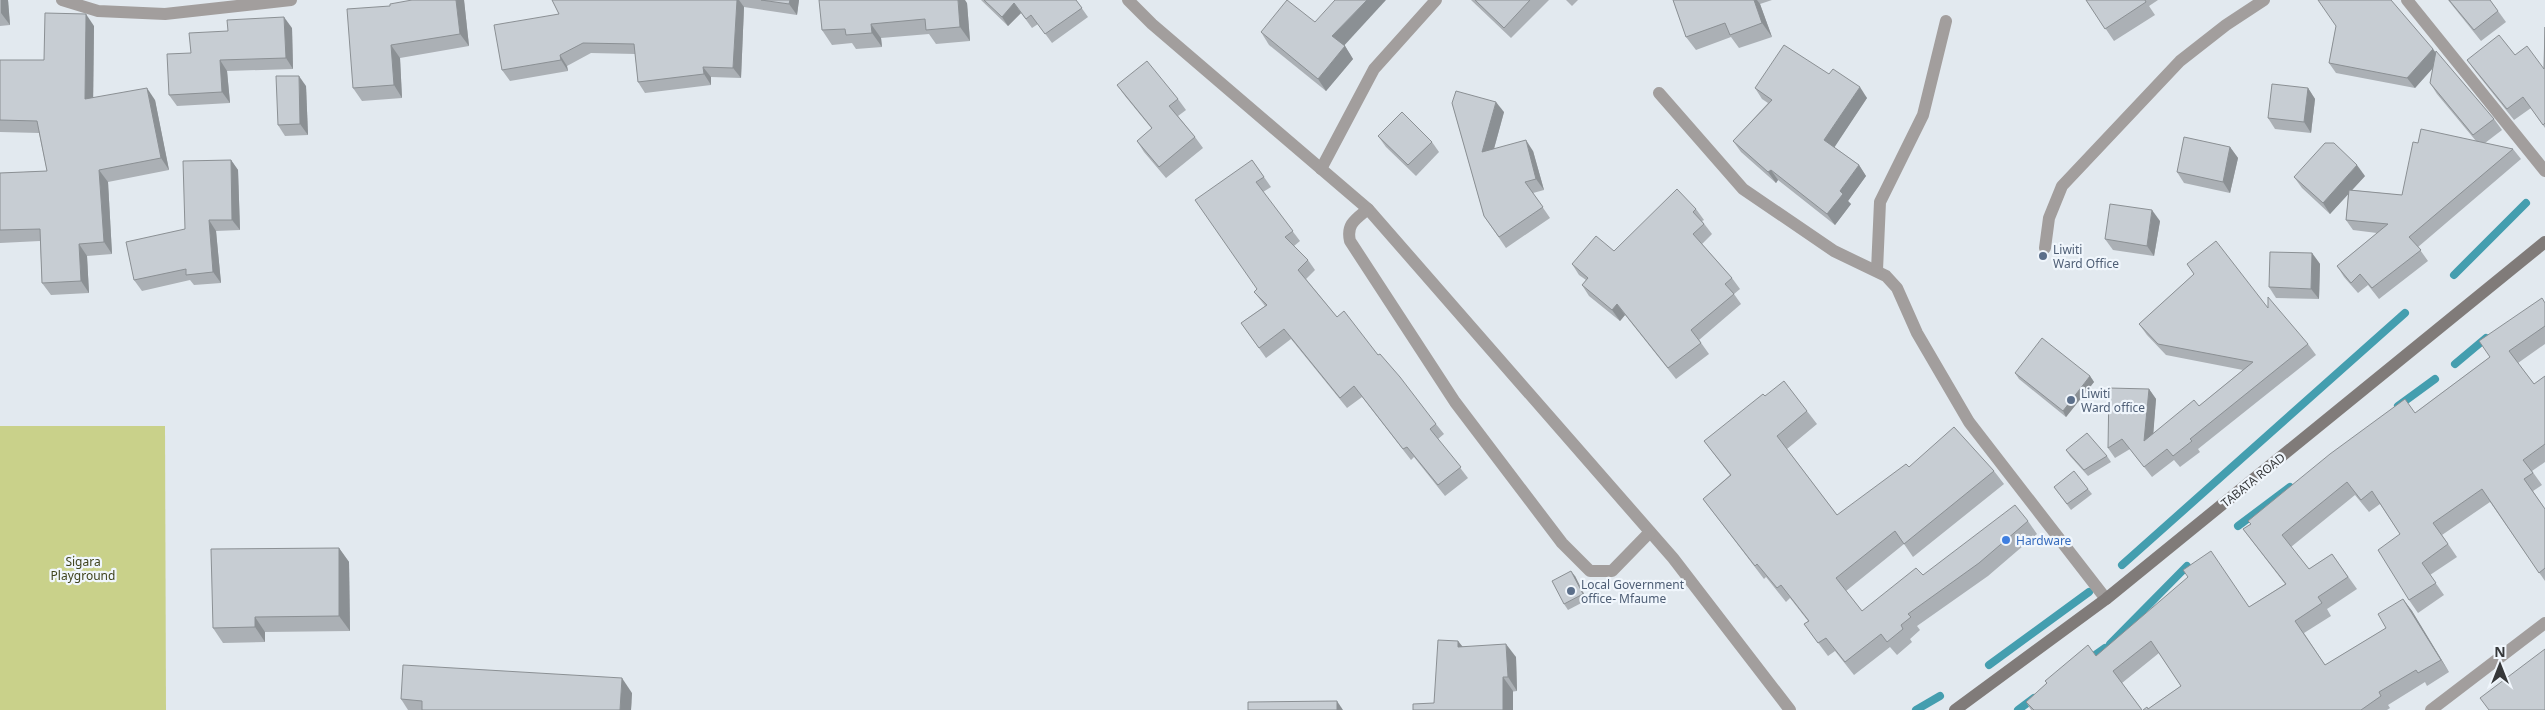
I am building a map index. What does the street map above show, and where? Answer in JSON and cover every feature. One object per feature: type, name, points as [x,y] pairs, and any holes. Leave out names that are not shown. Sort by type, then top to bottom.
[{"type":"main road","name":"TABATA ROAD","points":[[1955,710],[2106,599],[2545,242]]},
{"type":"street","points":[[62,0],[98,11],[165,14],[291,0]]},
{"type":"street","points":[[1128,0],[1152,24],[1368,209],[1650,532],[1790,710]]},
{"type":"street","points":[[1320,169],[1374,69],[1436,0]]},
{"type":"street","points":[[2045,248],[2049,218],[2062,186],[2180,61],[2226,25],[2264,0]]},
{"type":"street","points":[[2407,0],[2545,171]]},
{"type":"street","points":[[1877,270],[1880,202],[1923,115],[1946,21]]},
{"type":"street","points":[[1659,93],[1744,189],[1834,251],[1877,270],[1886,276],[1897,288],[1917,333],[1969,422],[2106,599]]},
{"type":"street","points":[[1368,209],[1350,223],[1348,232],[1350,241],[1455,402],[1562,543],[1590,571],[1612,571],[1650,532]]},
{"type":"street","points":[[2431,710],[2545,623]]},
{"type":"green space","name":"Sigara Playground","points":[[0,426],[165,426],[166,710],[0,710]]},
{"type":"building","points":[[412,0],[456,0],[460,34],[391,45],[394,85],[353,88],[347,9],[390,6],[390,4]]},
{"type":"building","points":[[552,0],[737,0],[733,68],[703,67],[704,74],[638,82],[634,44],[583,43],[560,55],[561,60],[502,70],[494,25],[559,14]]},
{"type":"building","points":[[761,0],[790,0],[789,4]]},
{"type":"building","points":[[819,0],[958,0],[960,27],[926,30],[925,19],[871,24],[872,33],[846,35],[845,29],[822,30]]},
{"type":"building","points":[[984,0],[1076,0],[1082,8],[1045,34],[1031,15],[1026,19],[1014,3],[1002,17]]},
{"type":"building","points":[[1287,0],[1315,22],[1335,0],[1367,0],[1332,36],[1345,46],[1318,79],[1261,32]]},
{"type":"building","points":[[1475,0],[1530,0],[1504,28]]},
{"type":"building","points":[[1673,0],[1754,0],[1762,23],[1730,35],[1725,23],[1686,37]]},
{"type":"building","points":[[2086,0],[2145,0],[2146,2],[2105,29]]},
{"type":"building","points":[[2318,0],[2391,0],[2433,49],[2407,78],[2329,63],[2336,26]]},
{"type":"building","points":[[2449,0],[2490,0],[2498,11],[2474,30]]},
{"type":"building","points":[[45,13],[86,14],[85,99],[147,88],[161,158],[99,170],[104,242],[79,244],[81,281],[42,283],[40,229],[0,230],[0,173],[47,171],[37,121],[0,120],[0,60],[44,60]]},
{"type":"building","points":[[284,17],[286,58],[220,60],[222,92],[169,95],[167,54],[191,53],[189,33],[228,31],[227,20]]},
{"type":"building","points":[[2545,27],[2545,123],[2543,125],[2523,97],[2507,109],[2467,60],[2499,35],[2515,55],[2527,46],[2544,69]]},
{"type":"building","points":[[1784,45],[1829,74],[1833,69],[1860,87],[1824,140],[1859,165],[1840,191],[1843,194],[1827,214],[1771,170],[1768,172],[1733,141],[1772,100],[1755,88]]},
{"type":"building","points":[[2436,51],[2494,119],[2473,135],[2430,83]]},
{"type":"building","points":[[1147,61],[1178,99],[1169,106],[1195,137],[1159,167],[1137,141],[1152,128],[1117,85]]},
{"type":"building","points":[[276,76],[299,76],[300,124],[278,125]]},
{"type":"building","points":[[2272,84],[2308,88],[2304,122],[2268,118]]},
{"type":"building","points":[[1456,91],[1496,102],[1482,152],[1526,140],[1536,179],[1525,182],[1543,207],[1499,237],[1484,216],[1452,103]]},
{"type":"building","points":[[1402,112],[1432,142],[1408,165],[1378,136]]},
{"type":"building","points":[[2421,129],[2513,149],[2409,237],[2421,250],[2372,288],[2360,274],[2351,283],[2337,266],[2388,224],[2346,220],[2349,190],[2402,195],[2413,142],[2418,143]]},
{"type":"building","points":[[2184,137],[2230,147],[2223,182],[2177,172]]},
{"type":"building","points":[[2325,143],[2334,143],[2357,165],[2323,203],[2294,177]]},
{"type":"building","points":[[231,160],[232,220],[209,220],[213,272],[186,275],[186,269],[134,280],[126,242],[185,229],[183,161]]},
{"type":"building","points":[[1252,160],[1264,177],[1256,182],[1293,231],[1285,237],[1308,260],[1298,270],[1337,317],[1344,311],[1378,355],[1380,354],[1400,377],[1436,424],[1430,429],[1461,467],[1438,485],[1407,447],[1403,449],[1354,386],[1340,398],[1284,329],[1259,348],[1241,323],[1267,305],[1254,292],[1257,289],[1195,200]]},
{"type":"building","points":[[1677,189],[1696,209],[1693,212],[1704,224],[1693,234],[1732,278],[1725,284],[1734,294],[1691,330],[1701,343],[1668,368],[1617,304],[1612,310],[1582,285],[1588,278],[1572,264],[1596,236],[1614,251]]},
{"type":"building","points":[[2110,204],[2152,210],[2147,246],[2105,239]]},
{"type":"building","points":[[2216,241],[2268,308],[2268,297],[2308,344],[2190,439],[2192,441],[2173,456],[2167,449],[2144,467],[2122,439],[2108,448],[2109,388],[2149,389],[2144,441],[2194,400],[2199,406],[2253,362],[2158,344],[2139,324],[2194,274],[2187,264]]},
{"type":"building","points":[[2270,252],[2312,253],[2311,289],[2269,287]]},
{"type":"building","points":[[2542,298],[2545,303],[2545,326],[2509,351],[2534,384],[2545,376],[2545,444],[2523,460],[2533,473],[2524,479],[2545,509],[2545,568],[2539,573],[2482,489],[2433,523],[2448,544],[2422,563],[2436,583],[2409,600],[2378,550],[2400,534],[2372,491],[2361,500],[2347,482],[2282,535],[2309,569],[2332,554],[2348,577],[2318,597],[2322,603],[2295,621],[2325,665],[2386,628],[2378,614],[2403,599],[2441,660],[2418,673],[2416,670],[2379,692],[2381,696],[2361,710],[2143,710],[2147,707],[2148,709],[2181,686],[2151,641],[2113,671],[2142,710],[2034,710],[2026,702],[2047,683],[2045,681],[2088,645],[2096,656],[2188,577],[2183,570],[2211,551],[2249,607],[2286,584],[2243,529],[2251,524],[2248,521],[2330,454],[2405,399],[2415,413],[2490,357],[2479,341]]},
{"type":"building","points":[[2042,338],[2090,376],[2063,411],[2015,373]]},
{"type":"building","points":[[1784,381],[1807,411],[1777,436],[1837,515],[1906,464],[1909,467],[1954,427],[1994,471],[1904,544],[1895,531],[1836,578],[1862,611],[1916,568],[1923,575],[2015,505],[2028,521],[1979,563],[1908,614],[1911,617],[1901,625],[1903,629],[1887,642],[1881,634],[1845,662],[1826,638],[1818,643],[1804,624],[1809,621],[1781,585],[1777,588],[1757,564],[1755,566],[1703,499],[1731,475],[1704,441],[1763,394],[1765,396]]},
{"type":"building","points":[[2087,433],[2107,456],[2084,470],[2066,450]]},
{"type":"building","points":[[2074,471],[2088,489],[2067,504],[2054,487]]},
{"type":"building","points":[[339,548],[339,616],[255,617],[255,627],[213,628],[211,549]]},
{"type":"building","points":[[1571,571],[1583,594],[1564,604],[1552,581]]},
{"type":"building","points":[[1438,640],[1458,641],[1458,647],[1506,644],[1508,677],[1503,677],[1503,710],[1413,710],[1413,704],[1434,703]]},
{"type":"building","points":[[2545,649],[2545,710],[2489,710],[2480,698]]},
{"type":"building","points":[[403,665],[622,678],[620,710],[422,710],[422,701],[401,699]]},
{"type":"building","points":[[1337,701],[1337,710],[1248,710],[1248,702]]},
{"type":"waterway","points":[[2454,275],[2526,203]]},
{"type":"waterway","points":[[2122,565],[2405,313]]},
{"type":"waterway","points":[[2455,364],[2486,338]]},
{"type":"waterway","points":[[2398,406],[2435,379]]},
{"type":"waterway","points":[[2238,526],[2290,487]]},
{"type":"waterway","points":[[2110,644],[2187,566]]},
{"type":"waterway","points":[[1989,665],[2089,592]]},
{"type":"waterway","points":[[2088,660],[2105,648]]},
{"type":"waterway","points":[[1916,710],[1940,696]]},
{"type":"waterway","points":[[2018,710],[2034,698]]},
{"type":"place","name":"Liwiti Ward Office","points":[[2043,256]]},
{"type":"place","name":"Liwiti Ward office","points":[[2071,400]]},
{"type":"place","name":"Hardware","points":[[2006,540]]},
{"type":"place","name":"Local Government office- Mfaume","points":[[1571,591]]}]
